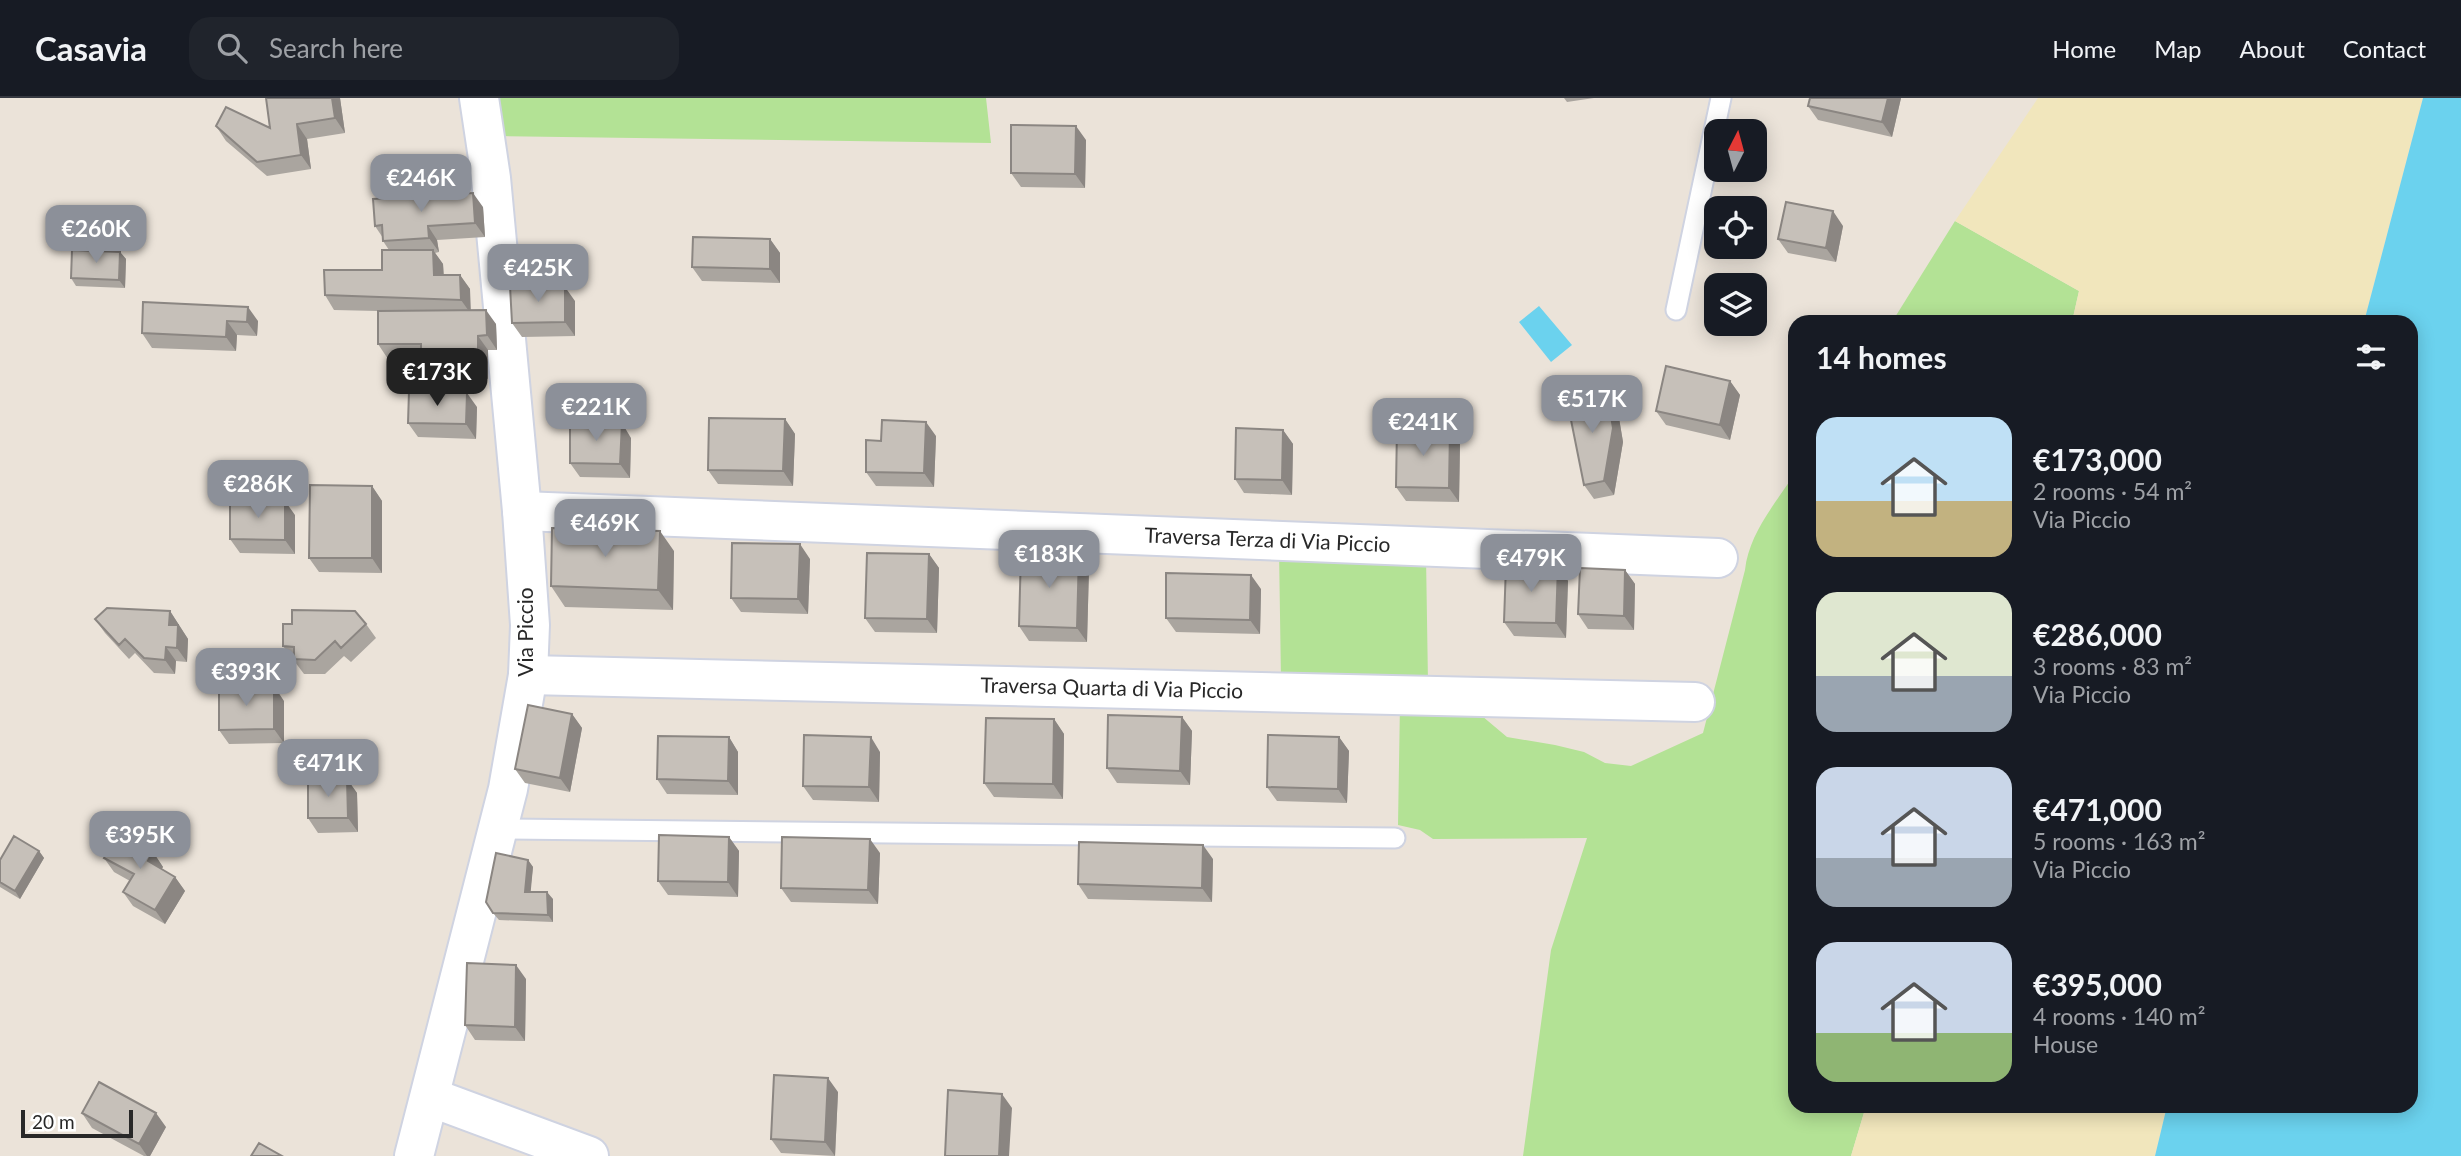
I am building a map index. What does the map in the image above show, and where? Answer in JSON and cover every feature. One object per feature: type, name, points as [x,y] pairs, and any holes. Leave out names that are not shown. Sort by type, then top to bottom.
[{"type":"street","name":"Via Piccio","points":[[414,1156],[508,789],[528,676],[530,625],[522,511],[491,178],[479,98]]},
{"type":"street","name":"Traversa Terza di Via Piccio","points":[[522,511],[1718,558]]},
{"type":"street","name":"Traversa Quarta di Via Piccio","points":[[528,676],[1695,702]]},
{"type":"street","points":[[430,1097],[589,1156]]},
{"type":"lane","points":[[1676,310],[1721,98]]},
{"type":"lane","points":[[498,829],[1395,838]]},
{"type":"green space","points":[[492,98],[986,98],[991,143],[498,136]]},
{"type":"green space","points":[[1955,221],[2079,291],[2074,315],[1896,315]]},
{"type":"green space","points":[[1788,483],[1788,1113],[1864,1113],[1851,1156],[1523,1156],[1551,950],[1587,838],[1433,839],[1420,830],[1398,825],[1400,703],[1482,716],[1507,737],[1555,745],[1584,752],[1605,763],[1631,766],[1703,733],[1748,556],[1764,519]]},
{"type":"green space","points":[[1279,550],[1426,556],[1428,683],[1281,680]]},
{"type":"sand","points":[[2038,98],[2423,98],[2366,315],[2074,315],[2079,291],[1955,221]]},
{"type":"sand","points":[[1864,1113],[2165,1113],[2155,1156],[1851,1156]]},
{"type":"water","points":[[2423,98],[2461,98],[2461,1156],[2155,1156],[2165,1113],[2418,1113],[2418,315],[2366,315]]},
{"type":"water","points":[[1539,306],[1572,345],[1551,362],[1519,322]]},
{"type":"building","points":[[266,98],[332,98],[335,118],[297,124],[301,155],[257,162],[216,126],[226,107],[270,128]]},
{"type":"building","points":[[1810,98],[1888,98],[1882,122],[1808,106]]},
{"type":"building","points":[[1011,125],[1076,126],[1075,174],[1011,173]]},
{"type":"building","points":[[473,193],[475,223],[428,226],[429,238],[383,241],[382,225],[375,226],[373,199]]},
{"type":"building","points":[[1786,202],[1833,211],[1826,248],[1778,239]]},
{"type":"building","points":[[693,237],[770,239],[770,269],[692,267]]},
{"type":"building","points":[[72,250],[120,252],[119,280],[71,278]]},
{"type":"building","points":[[382,250],[433,250],[434,275],[460,275],[461,300],[325,295],[324,270],[382,270]]},
{"type":"building","points":[[510,286],[565,287],[565,322],[512,323]]},
{"type":"building","points":[[143,302],[248,307],[247,322],[227,321],[226,337],[142,333]]},
{"type":"building","points":[[486,310],[487,335],[478,336],[478,365],[421,365],[421,344],[378,344],[378,311]]},
{"type":"building","points":[[1666,366],[1730,381],[1720,425],[1656,411]]},
{"type":"building","points":[[409,391],[467,393],[466,424],[408,423]]},
{"type":"building","points":[[1607,392],[1613,428],[1604,481],[1584,485],[1567,400]]},
{"type":"building","points":[[709,418],[785,419],[783,471],[708,470]]},
{"type":"building","points":[[882,420],[926,422],[924,473],[866,472],[866,440],[881,441]]},
{"type":"building","points":[[570,422],[622,423],[620,464],[570,463]]},
{"type":"building","points":[[1397,427],[1450,429],[1449,488],[1396,487]]},
{"type":"building","points":[[1236,428],[1283,430],[1282,480],[1235,479]]},
{"type":"building","points":[[310,485],[372,486],[372,558],[309,558]]},
{"type":"building","points":[[230,500],[285,501],[285,540],[230,539]]},
{"type":"building","points":[[552,528],[660,531],[658,590],[551,586]]},
{"type":"building","points":[[732,543],[800,544],[798,599],[731,598]]},
{"type":"building","points":[[1021,552],[1079,553],[1077,628],[1019,626]]},
{"type":"building","points":[[867,553],[929,554],[927,619],[865,618]]},
{"type":"building","points":[[1506,565],[1558,566],[1556,623],[1504,622]]},
{"type":"building","points":[[1580,568],[1625,570],[1624,616],[1578,614]]},
{"type":"building","points":[[1166,573],[1251,575],[1250,620],[1166,618]]},
{"type":"building","points":[[107,608],[170,611],[169,625],[178,625],[177,648],[166,647],[165,660],[144,658],[125,639],[119,645],[95,619]]},
{"type":"building","points":[[292,610],[355,611],[366,624],[341,648],[335,641],[315,660],[294,659],[294,647],[283,646],[283,624],[292,624]]},
{"type":"building","points":[[274,686],[274,729],[219,730],[219,687]]},
{"type":"building","points":[[528,705],[572,714],[560,778],[515,769]]},
{"type":"building","points":[[1108,715],[1182,717],[1180,771],[1107,768]]},
{"type":"building","points":[[986,718],[1054,719],[1053,784],[984,783]]},
{"type":"building","points":[[804,735],[871,737],[869,787],[803,786]]},
{"type":"building","points":[[1268,735],[1339,737],[1338,789],[1267,787]]},
{"type":"building","points":[[658,736],[729,737],[728,781],[657,779]]},
{"type":"building","points":[[308,779],[347,779],[348,818],[308,818]]},
{"type":"building","points":[[119,833],[153,852],[148,861],[175,877],[155,910],[123,892],[134,874],[104,858]]},
{"type":"building","points":[[659,835],[729,837],[728,882],[658,881]]},
{"type":"building","points":[[14,836],[39,851],[15,891],[0,882],[0,860]]},
{"type":"building","points":[[782,837],[870,839],[868,890],[781,888]]},
{"type":"building","points":[[1079,842],[1203,845],[1202,888],[1078,884]]},
{"type":"building","points":[[496,853],[528,860],[525,892],[547,892],[548,915],[493,913],[486,902]]},
{"type":"building","points":[[467,963],[516,965],[515,1027],[465,1025]]},
{"type":"building","points":[[774,1075],[828,1078],[825,1142],[771,1139]]},
{"type":"building","points":[[99,1082],[156,1113],[139,1144],[82,1113]]},
{"type":"building","points":[[948,1090],[1002,1094],[999,1156],[945,1156]]},
{"type":"building","points":[[259,1143],[282,1156],[251,1156]]}]
